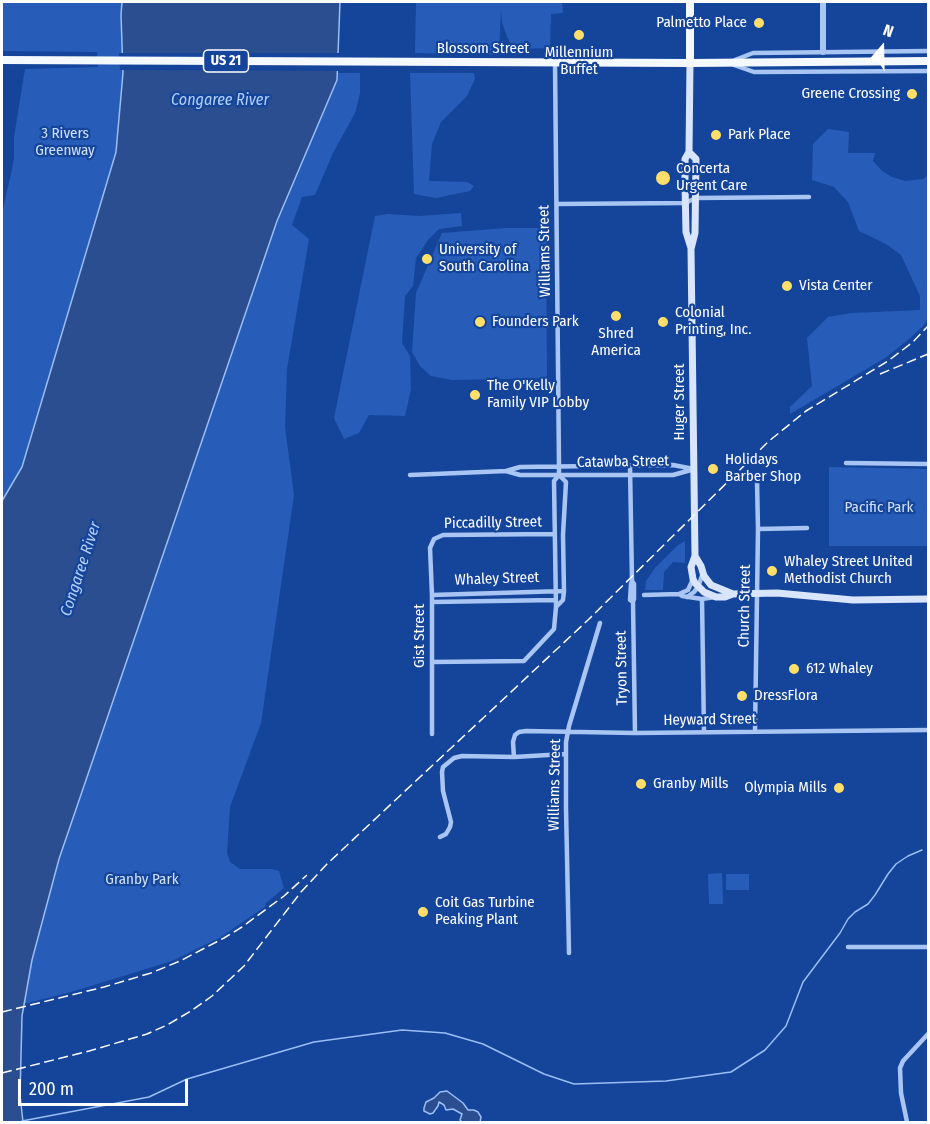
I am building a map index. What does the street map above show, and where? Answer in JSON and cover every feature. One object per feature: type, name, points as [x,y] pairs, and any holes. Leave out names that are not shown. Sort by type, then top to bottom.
[{"type":"main road","name":"Huger Street","points":[[690,2],[689,152],[685,159],[685,203],[686,232],[691,249]]},
{"type":"main road","name":"Blossom Street","points":[[2,60],[415,63],[928,61]]},
{"type":"main road","name":"Huger Street","points":[[689,152],[696,159],[695,233],[691,249],[695,556]]},
{"type":"main road","points":[[695,556],[702,573],[711,585],[733,594]]},
{"type":"main road","points":[[695,556],[691,567],[693,579],[698,587],[708,595],[716,597],[758,593],[854,600],[928,599]]},
{"type":"street","points":[[823,2],[824,52]]},
{"type":"street","points":[[728,63],[753,53],[928,51]]},
{"type":"street","name":"Williams Street","points":[[555,63],[559,466],[559,475],[554,481],[556,607]]},
{"type":"street","points":[[728,63],[754,72],[928,71]]},
{"type":"street","points":[[557,204],[685,203],[696,198],[809,197]]},
{"type":"street","points":[[846,463],[928,464]]},
{"type":"street","name":"Catawba Street","points":[[410,475],[506,471],[520,466],[673,465],[694,469]]},
{"type":"street","name":"Tryon Street","points":[[630,466],[632,580],[630,600],[633,602],[635,733]]},
{"type":"street","name":"Catawba Street","points":[[506,471],[520,475],[673,475],[694,469]]},
{"type":"street","name":"Williams Street","points":[[559,475],[566,482],[563,600]]},
{"type":"street","name":"Church Street","points":[[755,731],[758,593],[757,480]]},
{"type":"street","points":[[758,529],[807,528]]},
{"type":"street","name":"Piccadilly Street","points":[[434,539],[443,535],[554,534]]},
{"type":"street","name":"Gist Street","points":[[432,734],[430,548],[434,539]]},
{"type":"street","points":[[687,597],[698,587],[702,573]]},
{"type":"street","points":[[679,594],[688,590],[693,579]]},
{"type":"street","name":"Whaley Street","points":[[432,595],[564,591]]},
{"type":"street","points":[[644,595],[679,594],[702,599],[716,597]]},
{"type":"street","points":[[702,599],[704,732]]},
{"type":"street","points":[[432,662],[524,661],[554,629],[556,607],[563,600]]},
{"type":"street","name":"Whaley Street","points":[[432,602],[563,600]]},
{"type":"street","name":"Williams Street","points":[[569,953],[565,754],[567,731],[600,623]]},
{"type":"street","name":"Heyward Street","points":[[514,757],[513,742],[515,735],[519,732],[928,730]]},
{"type":"street","points":[[440,837],[446,834],[451,822],[443,791],[442,772],[443,767],[454,758],[565,754]]},
{"type":"street","points":[[848,947],[928,947]]},
{"type":"street","points":[[907,1122],[901,1093],[900,1068],[903,1061],[928,1034]]},
{"type":"green space","name":"3 Rivers Greenway","points":[[2,2],[122,2],[123,73],[116,152],[22,467],[2,501],[2,214],[14,158],[14,137],[25,69],[98,67],[97,52],[2,51]]},
{"type":"green space","points":[[416,2],[562,2],[563,13],[551,14],[550,48],[514,49],[502,22],[501,9],[499,55],[415,53]]},
{"type":"green space","name":"Granby Park","points":[[338,73],[360,73],[360,93],[355,113],[333,153],[315,195],[302,197],[292,225],[309,239],[287,369],[285,427],[294,495],[261,723],[230,807],[227,853],[230,862],[240,869],[279,871],[284,888],[265,904],[266,906],[221,937],[172,961],[24,1004],[32,960],[59,859],[277,221],[337,81]]},
{"type":"green space","points":[[410,73],[474,73],[475,79],[467,96],[441,122],[432,144],[429,181],[467,182],[474,186],[470,191],[436,198],[414,194]]},
{"type":"green space","points":[[828,129],[849,132],[848,153],[875,153],[873,161],[882,171],[892,177],[905,181],[923,179],[928,175],[928,319],[909,339],[885,358],[790,414],[790,407],[812,386],[807,338],[828,317],[852,313],[920,310],[920,296],[901,255],[886,244],[859,231],[848,202],[834,187],[812,180],[813,144]]},
{"type":"green space","points":[[461,213],[462,226],[439,229],[428,240],[416,258],[413,286],[405,296],[402,343],[410,356],[411,389],[405,416],[369,415],[359,433],[344,439],[334,418],[375,216]]},
{"type":"green space","name":"Founders Park","points":[[507,228],[546,228],[547,378],[452,380],[431,376],[420,366],[412,352],[416,293],[442,233]]},
{"type":"green space","name":"Pacific Park","points":[[829,467],[928,469],[928,546],[829,546]]},
{"type":"green space","points":[[685,541],[685,563],[673,562],[664,572],[663,590],[645,590],[646,581],[655,568]]},
{"type":"green space","points":[[722,873],[723,904],[709,904],[708,874]]},
{"type":"green space","points":[[726,874],[749,874],[749,890],[726,890]]},
{"type":"water","name":"Congaree River","points":[[122,2],[340,2],[337,80],[277,221],[59,859],[32,960],[22,1016],[20,1095],[23,1122],[2,1122],[2,501],[22,467],[116,152],[123,73]]},
{"type":"water","points":[[447,1091],[463,1103],[468,1110],[478,1112],[481,1117],[480,1122],[462,1122],[460,1120],[462,1114],[453,1109],[446,1110],[439,1102],[433,1113],[424,1111],[426,1102],[440,1092]]},
{"type":"pier","points":[[119,53],[341,53],[341,71],[120,70]]},
{"type":"waterway","points":[[22,1121],[149,1097],[187,1079],[314,1042],[402,1030],[445,1033],[483,1044],[544,1074],[574,1084],[666,1081],[731,1072],[765,1050],[786,1026],[803,982],[848,919],[868,904],[896,864],[922,850]]},
{"type":"railway","points":[[2,1073],[147,1034],[191,1011],[212,996],[244,966],[301,892],[327,864],[588,620],[769,441],[806,411],[888,361],[913,342],[928,326]]},
{"type":"railway","points":[[880,374],[928,354]]},
{"type":"railway","points":[[2,1012],[104,987],[151,973],[180,961],[242,927],[284,896],[307,875]]},
{"type":"place","name":"Palmetto Place","points":[[759,23]]},
{"type":"place","name":"Millennium Buffet","points":[[579,35]]},
{"type":"place","name":"Greene Crossing","points":[[912,94]]},
{"type":"place","name":"Park Place","points":[[716,135]]},
{"type":"place","name":"Concerta Urgent Care","points":[[663,178]]},
{"type":"place","name":"University of South Carolina","points":[[427,259]]},
{"type":"place","name":"Vista Center","points":[[787,286]]},
{"type":"place","name":"Shred America","points":[[616,316]]},
{"type":"place","name":"Founders Park","points":[[480,322]]},
{"type":"place","name":"Colonial Printing, Inc.","points":[[663,322]]},
{"type":"place","name":"The O'Kelly Family VIP Lobby","points":[[475,395]]},
{"type":"place","name":"Holidays Barber Shop","points":[[713,469]]},
{"type":"place","name":"Whaley Street United Methodist Church","points":[[772,571]]},
{"type":"place","name":"612 Whaley","points":[[794,669]]},
{"type":"place","name":"DressFlora","points":[[742,696]]},
{"type":"place","name":"Granby Mills","points":[[641,784]]},
{"type":"place","name":"Olympia Mills","points":[[839,788]]},
{"type":"place","name":"Coit Gas Turbine Peaking Plant","points":[[423,912]]}]
